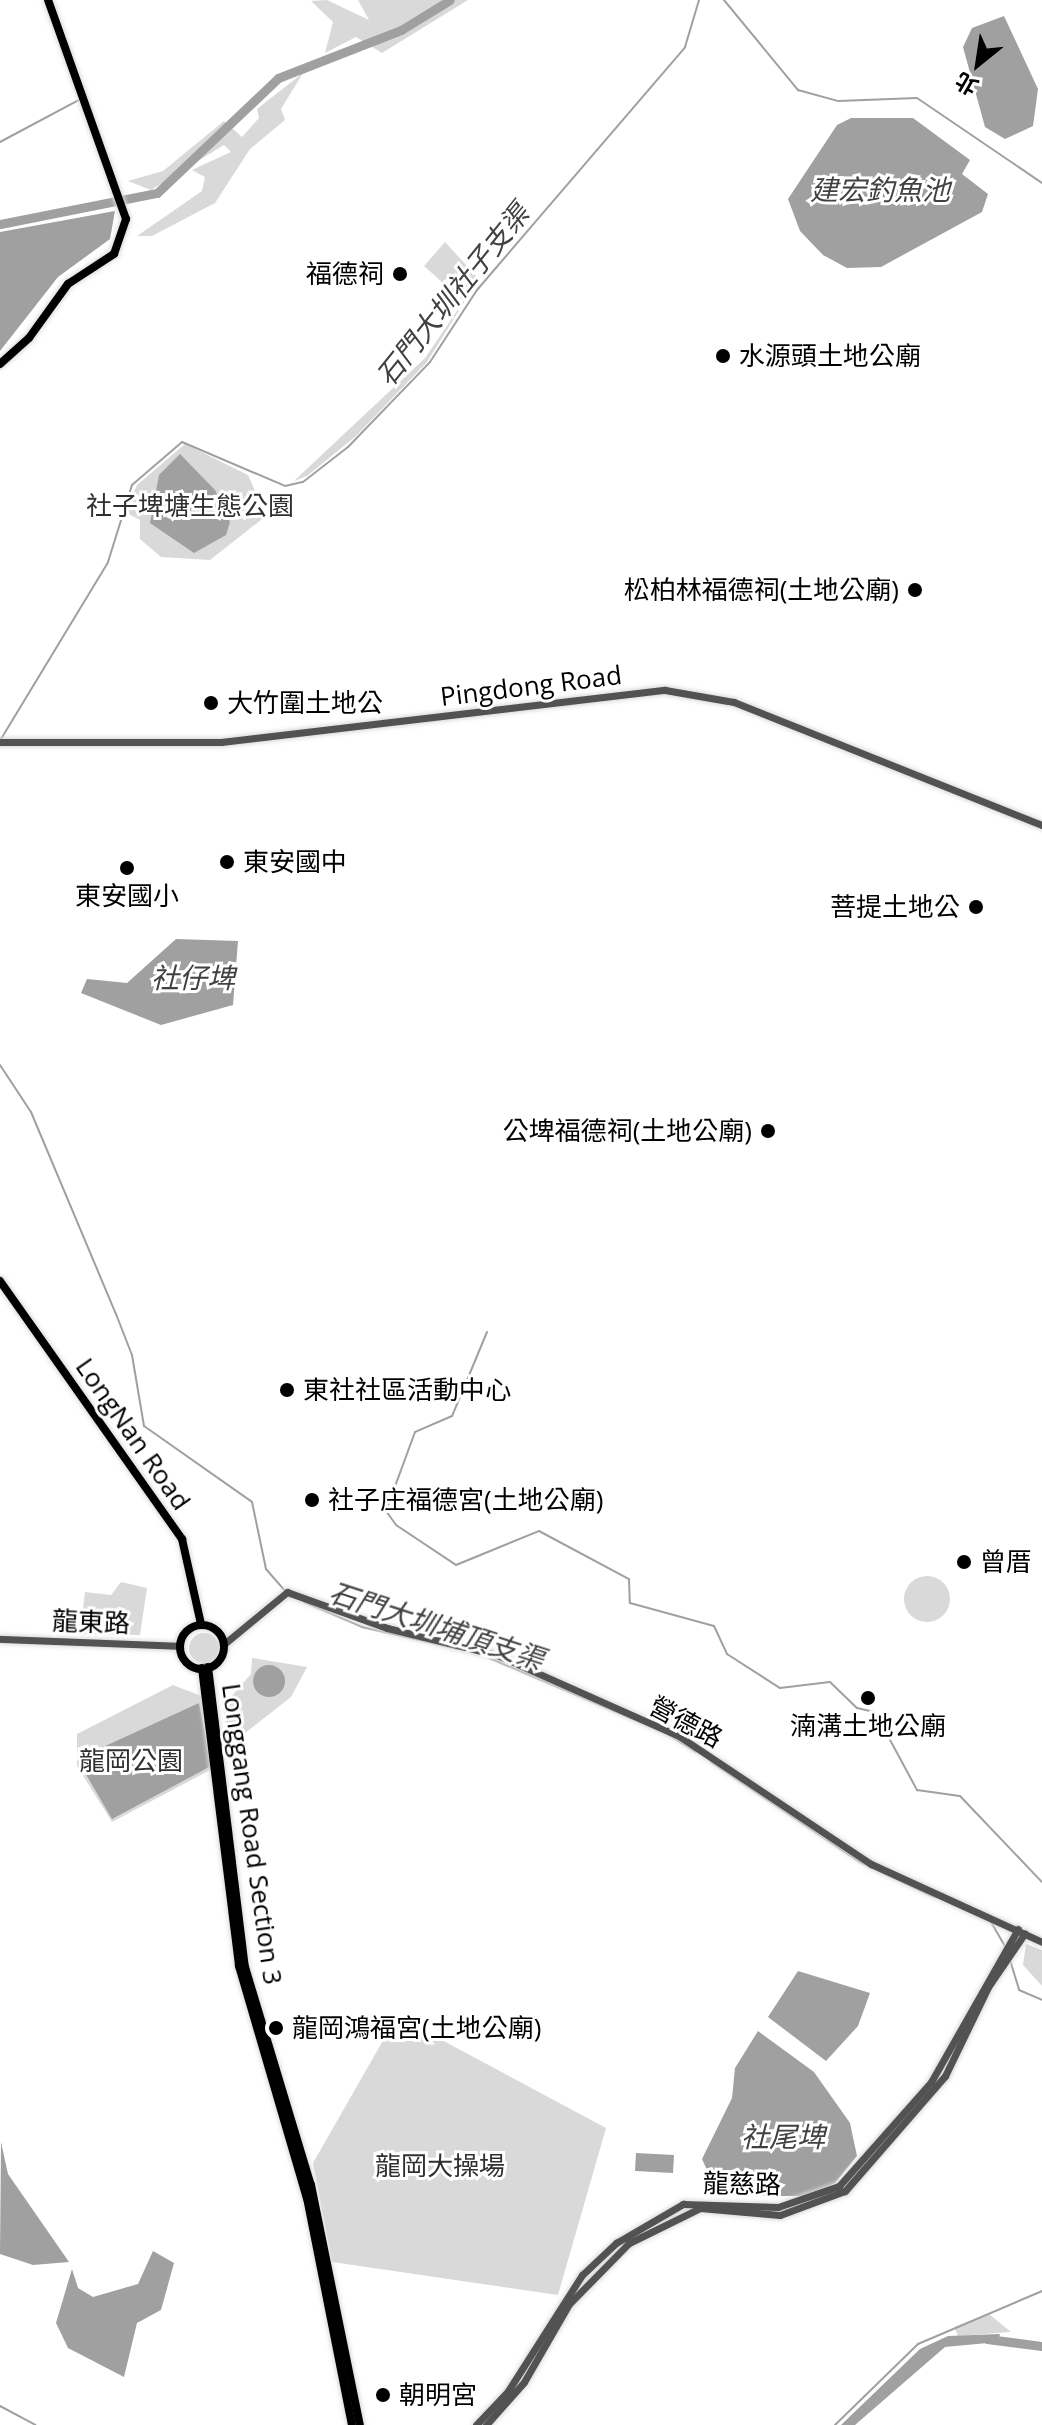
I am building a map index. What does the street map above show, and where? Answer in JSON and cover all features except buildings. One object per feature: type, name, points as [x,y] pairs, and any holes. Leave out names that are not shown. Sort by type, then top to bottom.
[{"type":"main road","points":[[0,364],[29,338],[68,284],[114,254],[123,204],[48,0]]},
{"type":"main road","name":"LongNan Road","points":[[0,1281],[182,1539],[201,1624]]},
{"type":"main road","points":[[201,1624],[224,1644],[205,1668],[189,1665],[180,1646],[188,1629],[201,1624]]},
{"type":"main road","name":"Longgang Road Section 3","points":[[205,1668],[239,1966],[307,2198],[352,2425]]},
{"type":"main road","name":"Longgang Road Section 3","points":[[205,1668],[245,1967],[308,2174],[360,2425]]},
{"type":"street","name":"Pingdong Road","points":[[0,742],[221,742],[665,690],[734,702],[1042,825]]},
{"type":"street","name":"營德路","points":[[224,1644],[287,1592],[387,1628],[497,1655],[661,1727],[871,1864],[1042,1942]]},
{"type":"street","name":"龍東路","points":[[0,1639],[180,1646]]},
{"type":"street","name":"龍慈路","points":[[476,2425],[508,2391],[582,2275],[653,2224],[700,2208],[780,2215],[845,2191],[945,2076],[988,1987],[1022,1931]]},
{"type":"street","name":"龍慈路","points":[[486,2425],[512,2400],[586,2283],[653,2224]]},
{"type":"green space","points":[[327,0],[369,20],[358,0],[468,0],[382,53],[356,37],[325,53],[333,22],[311,1]]},
{"type":"green space","points":[[303,73],[281,109],[285,120],[250,149],[215,203],[152,236],[137,236],[202,191],[205,177],[192,170],[231,152],[224,145],[151,190],[128,181],[163,171],[224,121],[242,137],[259,118],[257,109]]},
{"type":"green space","points":[[445,242],[477,277],[462,300],[424,266]]},
{"type":"green space","points":[[480,277],[427,362],[356,436],[307,476],[294,481],[425,358]]},
{"type":"green space","name":"社子埤塘生態公園","points":[[185,444],[248,475],[266,516],[210,560],[161,557],[140,539],[140,520],[125,512],[137,485]]},
{"type":"green space","points":[[927,1576],[944,1582],[950,1599],[944,1616],[927,1622],[910,1616],[904,1599],[910,1582]]},
{"type":"green space","points":[[121,1582],[147,1588],[140,1635],[80,1634],[85,1592],[111,1595]]},
{"type":"green space","points":[[204,1633],[215,1637],[219,1648],[215,1659],[204,1663],[193,1659],[189,1648],[193,1637]]},
{"type":"green space","points":[[252,1658],[307,1667],[291,1697],[245,1733],[226,1730],[221,1693],[231,1697],[251,1674]]},
{"type":"green space","name":"龍岡公園","points":[[173,1685],[204,1697],[212,1769],[112,1822],[77,1766],[77,1734]]},
{"type":"green space","points":[[1026,1944],[1042,1950],[1042,1986],[1023,1965]]},
{"type":"green space","name":"龍岡大操場","points":[[397,2016],[606,2128],[558,2295],[332,2262],[313,2163]]},
{"type":"green space","points":[[989,2314],[1011,2332],[958,2336],[954,2327]]},
{"type":"water","points":[[1004,16],[1038,89],[1033,126],[1005,139],[985,127],[963,47],[972,28]]},
{"type":"water","name":"建宏釣魚池","points":[[851,118],[913,118],[970,160],[962,174],[988,194],[982,212],[881,267],[847,268],[823,255],[800,231],[788,199],[837,125]]},
{"type":"water","points":[[115,211],[110,239],[58,277],[0,351],[0,232]]},
{"type":"water","points":[[180,454],[215,490],[230,522],[226,535],[194,553],[150,523],[159,475]]},
{"type":"water","name":"社仔埤","points":[[176,939],[238,941],[233,1005],[161,1025],[81,993],[87,979],[127,983]]},
{"type":"water","points":[[269,1665],[280,1670],[285,1681],[280,1692],[269,1697],[258,1692],[253,1681],[258,1670]]},
{"type":"water","name":"龍岡公園","points":[[199,1703],[211,1766],[112,1819],[77,1759]]},
{"type":"water","name":"社尾埤","points":[[798,1971],[870,1993],[858,2026],[826,2061],[768,2017]]},
{"type":"water","name":"社尾埤","points":[[758,2031],[814,2072],[850,2123],[857,2156],[835,2183],[809,2196],[719,2196],[702,2159],[732,2098],[735,2068]]},
{"type":"water","points":[[1,2142],[8,2174],[69,2262],[33,2265],[0,2254]]},
{"type":"water","points":[[636,2153],[674,2155],[673,2173],[635,2171]]},
{"type":"water","points":[[153,2251],[174,2263],[161,2310],[137,2323],[124,2377],[68,2348],[56,2323],[72,2269],[78,2288],[93,2297],[138,2284]]},
{"type":"water","points":[[1000,2334],[998,2342],[945,2347],[855,2425],[841,2425],[920,2349],[948,2336]]},
{"type":"waterway","points":[[0,224],[157,193],[278,78],[401,30],[450,0]]},
{"type":"waterway","name":"石門大圳社子支渠","points":[[1,739],[108,562],[132,485],[182,442],[285,486],[303,482],[348,447],[430,362],[477,290],[685,47],[699,0]]},
{"type":"waterway","points":[[724,0],[798,90],[838,101],[917,98],[1042,183]]},
{"type":"waterway","points":[[0,142],[79,100]]},
{"type":"waterway","name":"石門大圳埔頂支渠","points":[[0,1065],[31,1112],[116,1314],[132,1355],[144,1426],[252,1502],[266,1569],[285,1591]]},
{"type":"waterway","name":"石門大圳埔頂支渠","points":[[487,1332],[452,1416],[415,1432],[386,1511],[396,1525],[456,1565],[539,1531],[629,1579],[630,1603],[714,1626],[727,1654],[780,1688],[830,1682],[857,1708],[875,1712],[917,1790],[960,1796],[1042,1882]]},
{"type":"waterway","name":"石門大圳埔頂支渠","points":[[304,1602],[362,1627],[458,1649]]},
{"type":"waterway","name":"石門大圳埔頂支渠","points":[[480,1654],[658,1730]]},
{"type":"waterway","name":"石門大圳埔頂支渠","points":[[667,1734],[696,1752]]},
{"type":"waterway","name":"石門大圳埔頂支渠","points":[[711,1762],[860,1862],[934,1897]]},
{"type":"waterway","name":"石門大圳埔頂支渠","points":[[991,1922],[1005,1946]]},
{"type":"waterway","name":"石門大圳埔頂支渠","points":[[1010,1960],[1019,1990],[1042,2000]]},
{"type":"waterway","name":"石門大圳埔頂支渠","points":[[835,2425],[918,2344],[1042,2291]]},
{"type":"waterway","points":[[987,2339],[1042,2346]]},
{"type":"waterway","name":"石門大圳埔頂支渠","points":[[0,2406],[35,2425]]},
{"type":"place","name":"福德祠","points":[[400,274]]},
{"type":"place","name":"水源頭土地公廟","points":[[723,356]]},
{"type":"place","name":"松柏林福德祠(土地公廟)","points":[[915,590]]},
{"type":"place","name":"大竹圍土地公","points":[[211,703]]},
{"type":"place","name":"東安國中","points":[[227,862]]},
{"type":"place","name":"東安國小","points":[[127,868]]},
{"type":"place","name":"菩提土地公","points":[[976,907]]},
{"type":"place","name":"公埤福德祠(土地公廟)","points":[[768,1131]]},
{"type":"place","name":"東社社區活動中心","points":[[287,1390]]},
{"type":"place","name":"社子庄福德宮(土地公廟)","points":[[312,1500]]},
{"type":"place","name":"曾厝","points":[[964,1562]]},
{"type":"place","name":"湳溝土地公廟","points":[[868,1698]]},
{"type":"place","name":"龍岡鴻福宮(土地公廟)","points":[[276,2028]]},
{"type":"place","name":"朝明宮","points":[[383,2395]]}]
